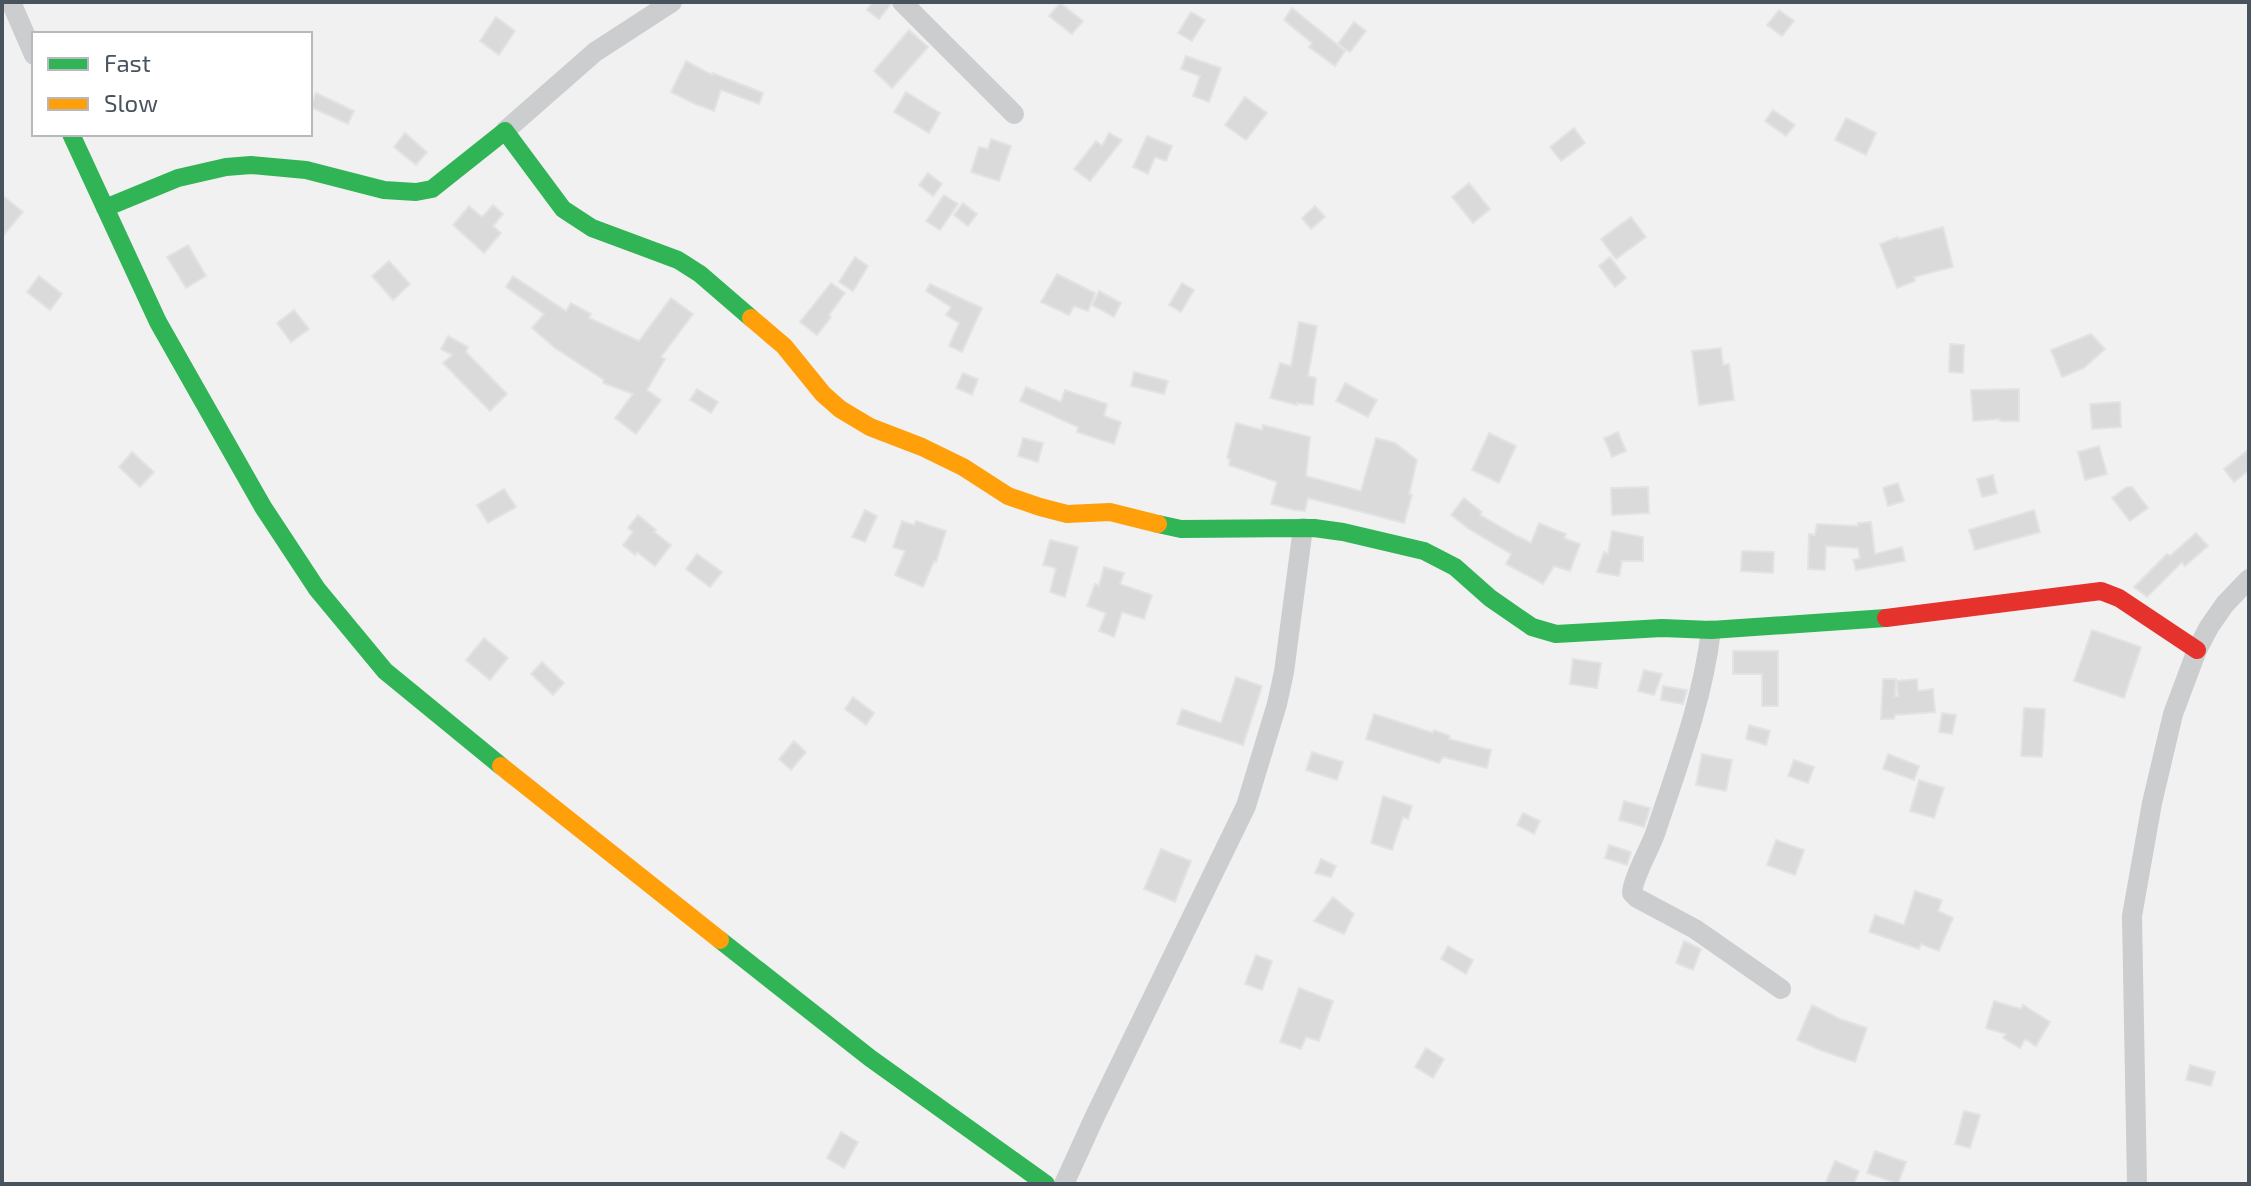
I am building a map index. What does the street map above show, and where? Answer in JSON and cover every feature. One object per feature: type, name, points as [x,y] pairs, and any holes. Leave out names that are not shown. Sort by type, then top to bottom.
[{"type":"street","points":[[11,2],[32,50]]},
{"type":"street","points":[[105,208],[180,176],[211,168],[247,165],[309,170],[382,190],[432,189],[505,131],[595,52],[672,2]]},
{"type":"street","points":[[902,2],[1014,114]]},
{"type":"street","points":[[505,131],[563,209],[592,228],[662,253],[689,267],[784,346],[823,394],[840,409],[870,427],[936,453],[1008,496],[1060,512],[1116,513],[1181,529],[1303,528],[1343,532],[1435,555],[1455,567],[1490,598],[1541,631],[1566,635],[1662,628],[1711,630],[1901,617],[2101,591],[2119,598],[2197,650]]},
{"type":"street","points":[[72,136],[158,322],[263,507],[317,589],[385,671],[446,723],[870,1058],[1046,1184]]},
{"type":"street","points":[[1064,1184],[1246,806],[1284,672],[1303,528]]},
{"type":"street","points":[[2137,1184],[2132,916],[2162,752],[2197,650],[2225,604],[2249,579]]},
{"type":"street","points":[[1711,630],[1701,688],[1655,835],[1632,893],[1695,929],[1781,989]]},
{"type":"building","points":[[873,2],[889,2],[879,19],[867,10]]},
{"type":"building","points":[[1060,3],[1083,21],[1072,34],[1049,16]]},
{"type":"building","points":[[1292,8],[1345,51],[1335,66],[1309,47],[1312,43],[1284,20]]},
{"type":"building","points":[[1779,10],[1794,21],[1782,36],[1767,25]]},
{"type":"building","points":[[1191,12],[1205,20],[1192,41],[1178,33]]},
{"type":"building","points":[[496,17],[515,31],[499,55],[480,41]]},
{"type":"building","points":[[1354,22],[1366,31],[1350,52],[1338,44]]},
{"type":"building","points":[[909,30],[928,47],[892,88],[874,71]]},
{"type":"building","points":[[1186,56],[1221,68],[1209,102],[1193,96],[1200,76],[1181,69]]},
{"type":"building","points":[[686,61],[712,75],[763,93],[759,104],[721,90],[714,111],[671,92]]},
{"type":"building","points":[[906,92],[940,113],[929,133],[894,112]]},
{"type":"building","points":[[316,93],[354,111],[348,124],[312,108]]},
{"type":"building","points":[[1245,97],[1267,113],[1246,140],[1225,125]]},
{"type":"building","points":[[1773,110],[1795,125],[1786,136],[1765,121]]},
{"type":"building","points":[[1846,118],[1876,133],[1866,155],[1835,140]]},
{"type":"building","points":[[1574,128],[1585,143],[1561,161],[1550,147]]},
{"type":"building","points":[[405,133],[427,152],[416,165],[394,147]]},
{"type":"building","points":[[1109,133],[1122,140],[1090,181],[1074,169],[1096,141],[1102,146]]},
{"type":"building","points":[[1147,136],[1172,146],[1166,161],[1155,157],[1148,174],[1133,167]]},
{"type":"building","points":[[991,139],[1011,146],[999,181],[971,172],[979,147],[988,149]]},
{"type":"building","points":[[928,173],[942,184],[933,196],[919,185]]},
{"type":"building","points":[[1469,183],[1490,209],[1473,223],[1452,197]]},
{"type":"building","points":[[2,195],[23,212],[2,237]]},
{"type":"building","points":[[944,195],[958,204],[940,230],[926,221]]},
{"type":"building","points":[[963,203],[977,214],[968,226],[954,215]]},
{"type":"building","points":[[493,205],[503,214],[493,226],[501,233],[484,253],[453,225],[469,206],[482,217]]},
{"type":"building","points":[[1315,206],[1325,217],[1311,229],[1302,218]]},
{"type":"building","points":[[1631,217],[1646,237],[1616,259],[1601,239]]},
{"type":"building","points":[[1943,227],[1953,267],[1914,277],[1915,281],[1897,288],[1880,244]]},
{"type":"building","points":[[188,245],[206,276],[186,288],[167,257]]},
{"type":"building","points":[[855,257],[868,266],[853,291],[839,282]]},
{"type":"building","points":[[1610,257],[1626,278],[1615,287],[1599,266]]},
{"type":"building","points":[[389,261],[410,284],[393,300],[372,276]]},
{"type":"building","points":[[1057,274],[1095,293],[1088,311],[1074,306],[1069,315],[1041,302]]},
{"type":"building","points":[[39,276],[62,294],[50,310],[27,292]]},
{"type":"building","points":[[513,276],[566,311],[571,303],[591,314],[589,318],[639,341],[671,298],[693,314],[661,357],[665,359],[647,390],[661,400],[636,434],[615,418],[633,394],[603,383],[604,380],[555,348],[532,328],[544,314],[506,287]]},
{"type":"building","points":[[831,283],[845,293],[817,335],[800,322]]},
{"type":"building","points":[[1182,283],[1194,290],[1181,312],[1169,305]]},
{"type":"building","points":[[930,284],[982,308],[962,352],[949,346],[959,323],[946,315],[951,307],[926,291]]},
{"type":"building","points":[[1099,291],[1121,303],[1114,317],[1092,305]]},
{"type":"building","points":[[294,310],[309,329],[291,342],[277,323]]},
{"type":"building","points":[[1299,322],[1317,326],[1308,376],[1316,378],[1313,405],[1297,405],[1270,398],[1280,363],[1291,366]]},
{"type":"building","points":[[2091,334],[2105,349],[2084,368],[2062,377],[2051,350]]},
{"type":"building","points":[[448,336],[468,347],[466,352],[507,394],[490,411],[443,363],[452,355],[441,349]]},
{"type":"building","points":[[1950,344],[1964,345],[1963,373],[1949,372]]},
{"type":"building","points":[[1721,348],[1723,365],[1729,364],[1734,400],[1699,405],[1692,351]]},
{"type":"building","points":[[1134,372],[1168,381],[1164,394],[1131,386]]},
{"type":"building","points":[[963,373],[978,379],[972,395],[956,388]]},
{"type":"building","points":[[1345,383],[1377,400],[1368,417],[1336,401]]},
{"type":"building","points":[[1026,387],[1061,402],[1065,390],[1107,404],[1104,416],[1121,422],[1114,444],[1077,432],[1078,427],[1020,401]]},
{"type":"building","points":[[697,389],[718,402],[711,413],[690,400]]},
{"type":"building","points":[[2019,389],[2019,421],[1973,421],[1971,390]]},
{"type":"building","points":[[2120,402],[2121,427],[2092,429],[2090,404]]},
{"type":"building","points":[[1236,423],[1262,430],[1263,425],[1310,437],[1306,476],[1361,491],[1376,438],[1395,443],[1417,460],[1404,523],[1308,498],[1305,511],[1271,504],[1277,482],[1229,465],[1230,459],[1227,458]]},
{"type":"building","points":[[1618,432],[1626,451],[1612,457],[1604,438]]},
{"type":"building","points":[[1489,433],[1516,446],[1499,483],[1472,470]]},
{"type":"building","points":[[1023,438],[1043,443],[1038,462],[1018,456]]},
{"type":"building","points":[[2099,446],[2107,474],[2085,480],[2078,452]]},
{"type":"building","points":[[2249,449],[2249,470],[2234,482],[2224,469]]},
{"type":"building","points":[[132,452],[154,472],[140,487],[119,467]]},
{"type":"building","points":[[1993,475],[1997,493],[1982,497],[1977,479]]},
{"type":"building","points":[[1898,483],[1904,501],[1888,506],[1883,488]]},
{"type":"building","points":[[1648,487],[1649,513],[1612,515],[1611,488]]},
{"type":"building","points":[[2127,487],[2132,487],[2148,508],[2130,521],[2112,498]]},
{"type":"building","points":[[504,489],[516,507],[488,523],[477,505]]},
{"type":"building","points":[[1464,498],[1482,512],[1480,515],[1531,543],[1539,523],[1566,534],[1564,538],[1580,544],[1570,571],[1554,566],[1543,584],[1506,564],[1511,554],[1451,515]]},
{"type":"building","points":[[865,510],[877,516],[865,542],[852,537]]},
{"type":"building","points":[[2034,510],[2040,532],[1975,550],[1969,530]]},
{"type":"building","points":[[638,515],[671,545],[655,566],[623,545],[633,532],[628,528]]},
{"type":"building","points":[[902,521],[914,525],[916,521],[946,531],[936,562],[923,587],[895,575],[905,551],[893,547]]},
{"type":"building","points":[[1871,522],[1875,554],[1902,547],[1905,561],[1856,570],[1853,560],[1860,558],[1858,548],[1826,546],[1825,570],[1808,569],[1809,534],[1815,535],[1817,524],[1858,526],[1858,523]]},
{"type":"building","points":[[1612,531],[1643,537],[1643,561],[1622,561],[1619,576],[1597,572],[1604,552],[1608,554]]},
{"type":"building","points":[[2196,533],[2208,546],[2185,566],[2182,562],[2147,597],[2134,587],[2167,554],[2170,556]]},
{"type":"building","points":[[1050,540],[1078,547],[1065,597],[1050,592],[1056,568],[1043,565]]},
{"type":"building","points":[[1742,551],[1774,552],[1773,573],[1741,571]]},
{"type":"building","points":[[697,554],[722,572],[710,587],[686,569]]},
{"type":"building","points":[[1104,567],[1124,573],[1120,584],[1152,595],[1144,619],[1122,612],[1114,637],[1099,631],[1106,613],[1087,606],[1095,584],[1099,586]]},
{"type":"building","points":[[2092,630],[2141,647],[2124,698],[2074,681]]},
{"type":"building","points":[[484,638],[508,658],[490,680],[466,660]]},
{"type":"building","points":[[1733,651],[1778,651],[1778,706],[1762,706],[1762,674],[1733,674]]},
{"type":"building","points":[[1573,659],[1601,663],[1597,688],[1570,684]]},
{"type":"building","points":[[542,662],[564,683],[553,695],[531,674]]},
{"type":"building","points":[[1644,670],[1662,674],[1654,695],[1638,691]]},
{"type":"building","points":[[1236,677],[1262,686],[1243,745],[1177,724],[1182,709],[1221,723]]},
{"type":"building","points":[[1883,679],[1896,679],[1895,696],[1898,696],[1897,681],[1917,679],[1918,691],[1933,689],[1935,712],[1881,719]]},
{"type":"building","points":[[1663,686],[1687,690],[1683,704],[1661,700]]},
{"type":"building","points":[[853,697],[874,713],[866,725],[845,709]]},
{"type":"building","points":[[2024,708],[2045,709],[2042,757],[2021,756]]},
{"type":"building","points":[[1942,713],[1956,715],[1952,734],[1939,732]]},
{"type":"building","points":[[1374,714],[1491,750],[1487,768],[1443,757],[1439,763],[1366,739]]},
{"type":"building","points":[[1749,725],[1770,731],[1766,745],[1746,739]]},
{"type":"building","points":[[794,741],[806,752],[791,770],[779,759]]},
{"type":"building","points":[[1312,752],[1343,762],[1337,780],[1306,770]]},
{"type":"building","points":[[1702,754],[1732,760],[1726,791],[1696,785]]},
{"type":"building","points":[[1888,754],[1919,766],[1914,780],[1883,769]]},
{"type":"building","points":[[1794,760],[1814,767],[1808,783],[1788,776]]},
{"type":"building","points":[[1919,780],[1944,788],[1934,818],[1910,811]]},
{"type":"building","points":[[1383,796],[1412,806],[1408,819],[1403,817],[1392,850],[1371,843]]},
{"type":"building","points":[[1624,801],[1650,808],[1644,827],[1619,820]]},
{"type":"building","points":[[1523,813],[1540,821],[1534,834],[1517,825]]},
{"type":"building","points":[[1776,840],[1804,850],[1795,875],[1767,865]]},
{"type":"building","points":[[1609,845],[1631,852],[1627,865],[1605,858]]},
{"type":"building","points":[[1161,849],[1191,861],[1175,902],[1144,889]]},
{"type":"building","points":[[1321,859],[1336,866],[1331,877],[1315,873]]},
{"type":"building","points":[[1915,891],[1942,900],[1938,911],[1953,918],[1939,951],[1921,944],[1919,949],[1869,932],[1875,915],[1904,925]]},
{"type":"building","points":[[1333,897],[1354,914],[1344,934],[1314,921]]},
{"type":"building","points":[[1684,941],[1701,949],[1693,970],[1676,963]]},
{"type":"building","points":[[1448,946],[1473,960],[1466,974],[1441,959]]},
{"type":"building","points":[[1256,955],[1272,961],[1262,990],[1245,984]]},
{"type":"building","points":[[1299,988],[1333,1001],[1319,1041],[1306,1037],[1301,1049],[1280,1042]]},
{"type":"building","points":[[1994,1001],[2021,1009],[2023,1005],[2050,1022],[2036,1046],[2025,1039],[2020,1048],[2003,1038],[2006,1034],[1986,1028]]},
{"type":"building","points":[[1812,1005],[1867,1028],[1855,1062],[1797,1040]]},
{"type":"building","points":[[1426,1048],[1444,1059],[1433,1078],[1415,1067]]},
{"type":"building","points":[[2190,1065],[2215,1072],[2211,1086],[2186,1080]]},
{"type":"building","points":[[1964,1111],[1980,1115],[1970,1148],[1955,1144]]},
{"type":"building","points":[[841,1132],[858,1142],[844,1168],[827,1158]]},
{"type":"building","points":[[1875,1151],[1906,1162],[1898,1184],[1867,1173]]},
{"type":"building","points":[[1835,1161],[1859,1171],[1854,1184],[1825,1184]]},
{"type":"traffic: fast","points":[[105,208],[178,178],[226,167],[251,165],[306,170],[384,190],[416,192],[432,189],[505,131],[563,209],[592,228],[678,260],[700,274],[751,318]]},
{"type":"traffic: fast","points":[[72,136],[158,322],[263,507],[317,589],[385,671],[501,766]]},
{"type":"traffic: fast","points":[[1158,524],[1181,529],[1314,528],[1424,551],[1455,567],[1490,598],[1532,627],[1556,634],[1662,628],[1711,630],[1886,618]]},
{"type":"traffic: fast","points":[[720,940],[870,1058],[1046,1184]]},
{"type":"traffic: slow","points":[[751,318],[784,346],[823,394],[840,409],[870,427],[922,447],[963,467],[1008,496],[1040,507],[1067,514],[1110,512],[1158,524]]},
{"type":"traffic: slow","points":[[501,766],[720,940]]},
{"type":"traffic: jam","points":[[1886,618],[2101,591],[2119,598],[2197,650]]}]
